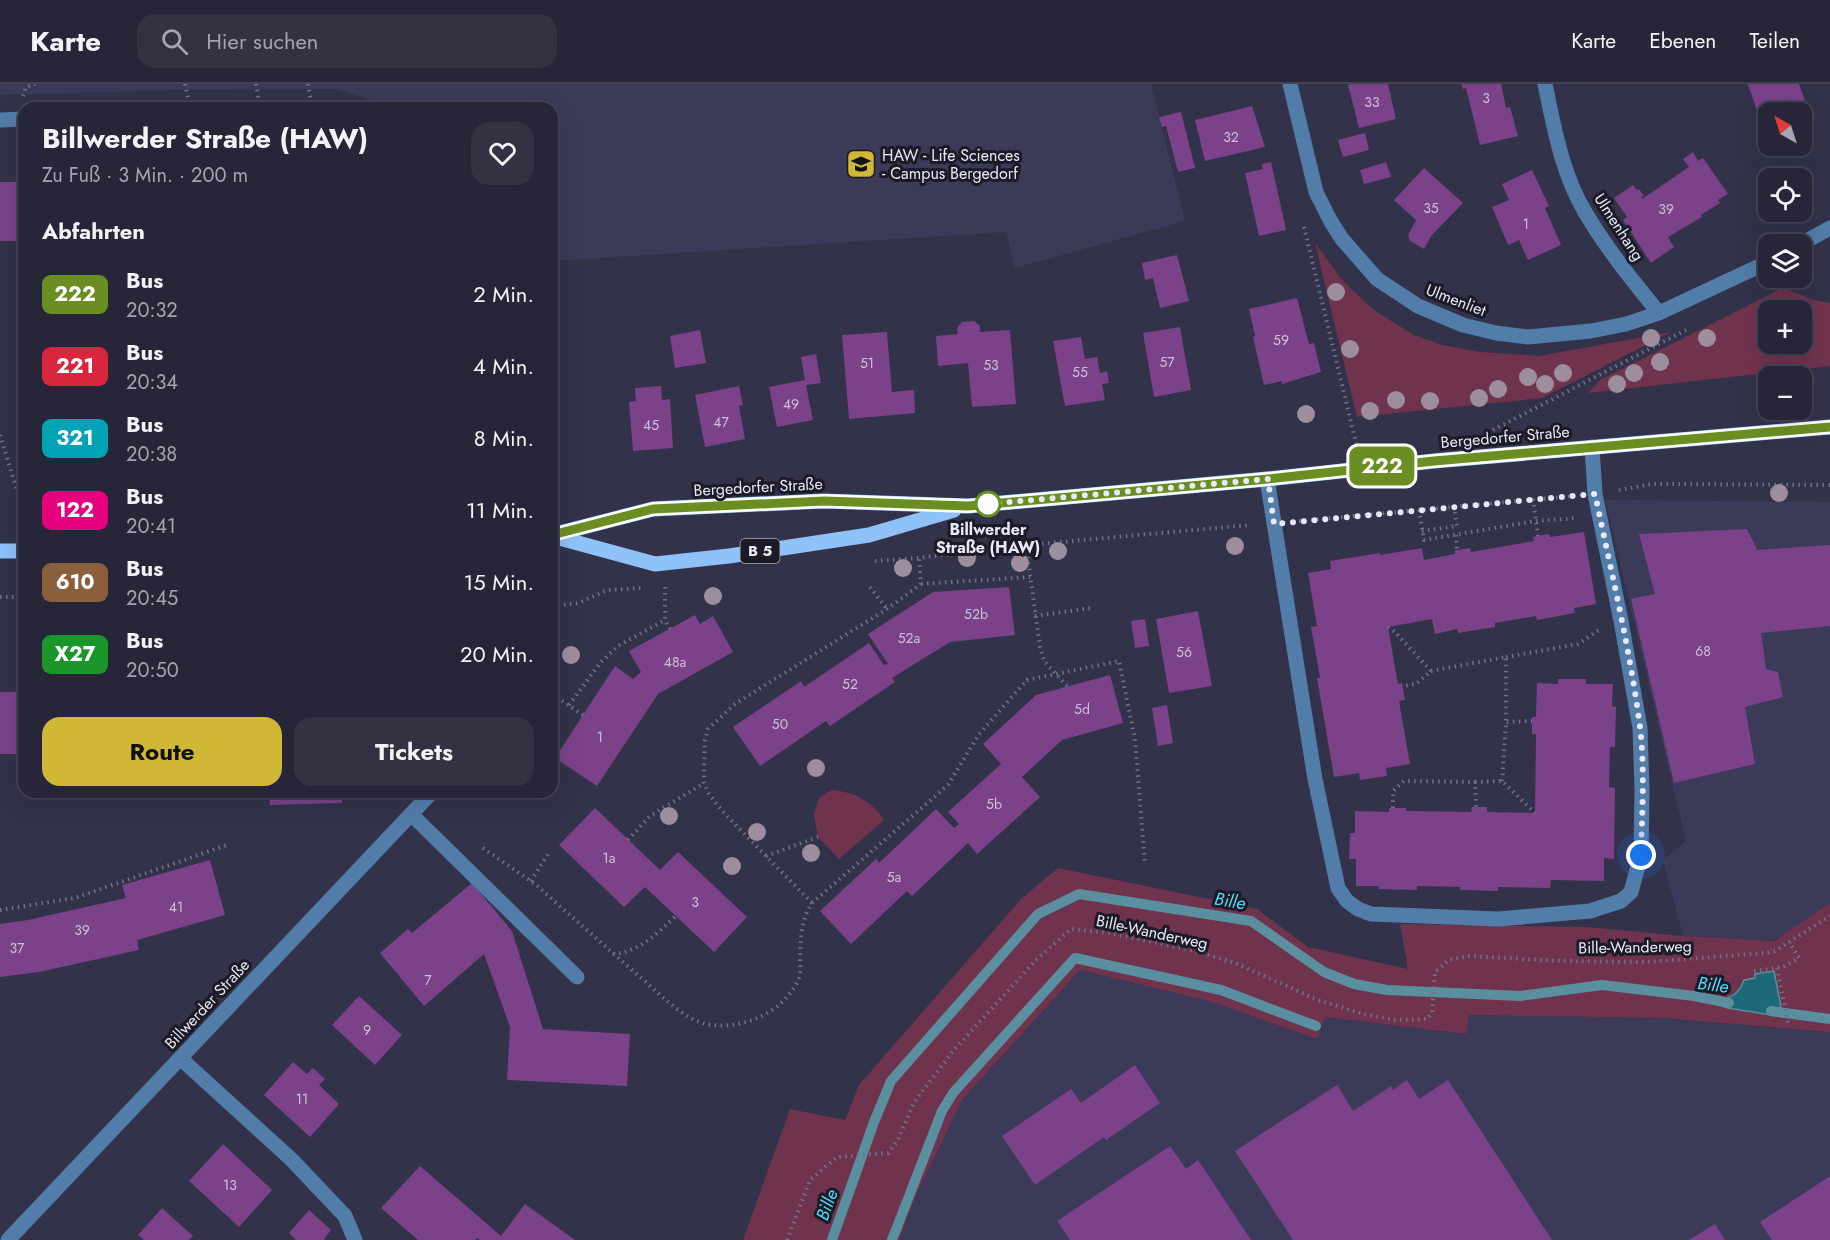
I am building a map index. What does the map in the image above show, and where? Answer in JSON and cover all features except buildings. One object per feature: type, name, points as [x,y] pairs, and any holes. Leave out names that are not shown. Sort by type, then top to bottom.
[{"type":"main road","name":"Bergedorfer Straße","points":[[558,533],[653,509],[824,501],[968,506],[1830,427]]},
{"type":"main road","name":"Bergedorfer Straße","points":[[558,537],[654,564],[729,556],[869,535],[968,506]]},
{"type":"main road","points":[[0,551],[18,551]]},
{"type":"street","name":"Ulmenliet","points":[[1290,84],[1316,192],[1342,239],[1377,279],[1418,306],[1463,325],[1496,333],[1528,337],[1560,335],[1626,324],[1659,314],[1758,267]]},
{"type":"street","name":"Ulmenhang","points":[[1545,84],[1552,122],[1567,172],[1584,211],[1622,267],[1659,314]]},
{"type":"street","points":[[0,120],[18,119]]},
{"type":"street","points":[[1812,238],[1830,228]]},
{"type":"street","points":[[1268,479],[1315,779],[1338,888],[1347,901],[1371,914],[1498,919],[1590,910],[1621,901],[1631,892],[1641,855],[1642,790],[1640,728],[1595,494],[1593,447]]},
{"type":"street","name":"Billwerder Straße","points":[[8,1240],[426,798]]},
{"type":"street","points":[[411,814],[577,977]]},
{"type":"street","points":[[180,1059],[292,1160],[345,1216],[355,1240]]},
{"type":"path","points":[[185,84],[189,102]]},
{"type":"path","points":[[256,84],[259,102]]},
{"type":"path","points":[[308,84],[311,102]]},
{"type":"path","points":[[1316,192],[1299,207],[1362,469]]},
{"type":"path","points":[[1487,434],[1696,325]]},
{"type":"path","points":[[0,435],[18,494]]},
{"type":"path","points":[[869,561],[919,558],[1212,527],[1274,524],[1595,494],[1653,484],[1830,485]]},
{"type":"path","points":[[1533,500],[1538,536]]},
{"type":"path","points":[[1422,531],[1456,525],[1454,507]]},
{"type":"path","points":[[1419,510],[1424,540],[1536,521],[1582,517]]},
{"type":"path","points":[[1456,535],[1457,550]]},
{"type":"path","points":[[1026,545],[1035,616],[1044,661],[1067,686]]},
{"type":"path","points":[[919,558],[921,584]]},
{"type":"path","points":[[812,903],[722,811],[709,794],[704,783],[705,740],[708,729],[735,704],[887,609],[921,584],[1030,577]]},
{"type":"path","points":[[655,588],[676,586]]},
{"type":"path","points":[[665,587],[665,620],[670,628]]},
{"type":"path","points":[[870,587],[887,609]]},
{"type":"path","points":[[558,605],[579,603],[607,590],[646,588]]},
{"type":"path","points":[[0,597],[18,597]]},
{"type":"path","points":[[1035,616],[1091,608]]},
{"type":"path","points":[[569,705],[601,662],[618,646],[665,620]]},
{"type":"path","points":[[1388,627],[1431,671]]},
{"type":"path","points":[[1402,686],[1416,684],[1431,671],[1578,644],[1603,627]]},
{"type":"path","points":[[1502,781],[1506,722],[1506,657]]},
{"type":"path","points":[[481,846],[531,881],[684,1014],[705,1024],[730,1026],[755,1020],[775,1008],[789,994],[800,977],[801,933],[805,913],[812,903],[948,785],[979,734],[1027,680],[1119,661],[1135,739],[1145,864]]},
{"type":"path","points":[[558,697],[583,715]]},
{"type":"path","points":[[1506,722],[1532,721]]},
{"type":"path","points":[[1393,808],[1393,791],[1404,781],[1502,781],[1534,813]]},
{"type":"path","points":[[1475,782],[1476,807]]},
{"type":"path","points":[[628,840],[651,816],[704,783]]},
{"type":"path","points":[[766,856],[818,837]]},
{"type":"path","points":[[0,910],[75,898],[230,844]]},
{"type":"path","points":[[531,881],[548,854]]},
{"type":"path","points":[[613,954],[626,952],[648,943],[676,916]]},
{"type":"path","name":"Bille-Wanderweg","points":[[787,1240],[810,1180],[837,1157],[888,1153],[898,1140],[914,1102],[954,1050],[1036,960],[1071,930],[1109,933],[1191,950],[1235,963],[1318,1000],[1363,1014],[1395,1020],[1427,1019],[1432,1013],[1435,972],[1449,960],[1469,956],[1560,961],[1646,962],[1765,953],[1775,951],[1830,916]]},
{"type":"path","points":[[1754,971],[1778,969],[1799,958],[1789,942]]},
{"type":"path","points":[[1778,969],[1788,1023]]},
{"type":"shaded area","name":"HAW - Life Sciences - Campus Bergedorf","points":[[0,84],[1151,84],[1185,221],[1015,268],[1006,232],[558,261],[558,102],[378,102],[336,89],[170,90],[0,95]]},
{"type":"shaded area","points":[[1315,243],[1343,281],[1375,311],[1414,335],[1442,345],[1480,352],[1539,356],[1671,332],[1542,398],[1357,417]]},
{"type":"shaded area","points":[[1783,288],[1814,300],[1830,303],[1830,366],[1812,368],[1812,366],[1758,366],[1758,374],[1588,393],[1600,380],[1758,301],[1758,354],[1812,354],[1812,300],[1759,300]]},
{"type":"shaded area","points":[[1605,500],[1830,502],[1830,903],[1774,941],[1683,936],[1663,860],[1686,841]]},
{"type":"shaded area","points":[[831,790],[861,798],[868,802],[884,820],[839,859],[818,837],[814,814],[819,798]]},
{"type":"shaded area","points":[[1058,868],[1257,909],[1308,947],[1408,969],[1400,924],[1587,927],[1683,936],[1774,941],[1830,903],[1830,1032],[1663,1018],[1469,1015],[1466,1034],[1325,1017],[1317,1039],[1209,1001],[1080,970],[962,1100],[916,1196],[899,1240],[743,1240],[790,1109],[845,1120],[859,1085],[1021,899]]},
{"type":"shaded area","points":[[1080,970],[1209,1001],[1317,1039],[1325,1017],[1465,1034],[1468,1015],[1663,1018],[1830,1032],[1830,1240],[899,1240],[916,1196],[962,1100]]},
{"type":"shaded area","points":[[1774,971],[1783,1017],[1728,1008],[1722,1006],[1717,1000],[1734,994],[1740,989],[1744,980],[1755,978],[1755,974]]},
{"type":"waterway","name":"Bille","points":[[832,1240],[891,1081],[1038,914],[1079,894],[1251,921],[1324,972],[1354,984],[1387,990],[1520,996],[1602,985],[1694,996],[1729,1003]]},
{"type":"waterway","points":[[892,1240],[942,1111],[953,1093],[1075,958],[1221,990],[1316,1026]]},
{"type":"waterway","name":"Bille","points":[[1771,1011],[1830,1019]]},
{"type":"bus line","name":"222","points":[[558,533],[653,509],[824,501],[968,506],[1268,479],[1434,461],[1830,427]]},
{"type":"place","name":"HAW - Life Sciences - Campus Bergedorf","points":[[861,164]]},
{"type":"place","name":"Billwerder Straße (HAW)","points":[[988,504]]},
{"type":"route","points":[[988,504],[1268,479],[1274,524],[1595,494],[1640,728],[1641,855]]}]
